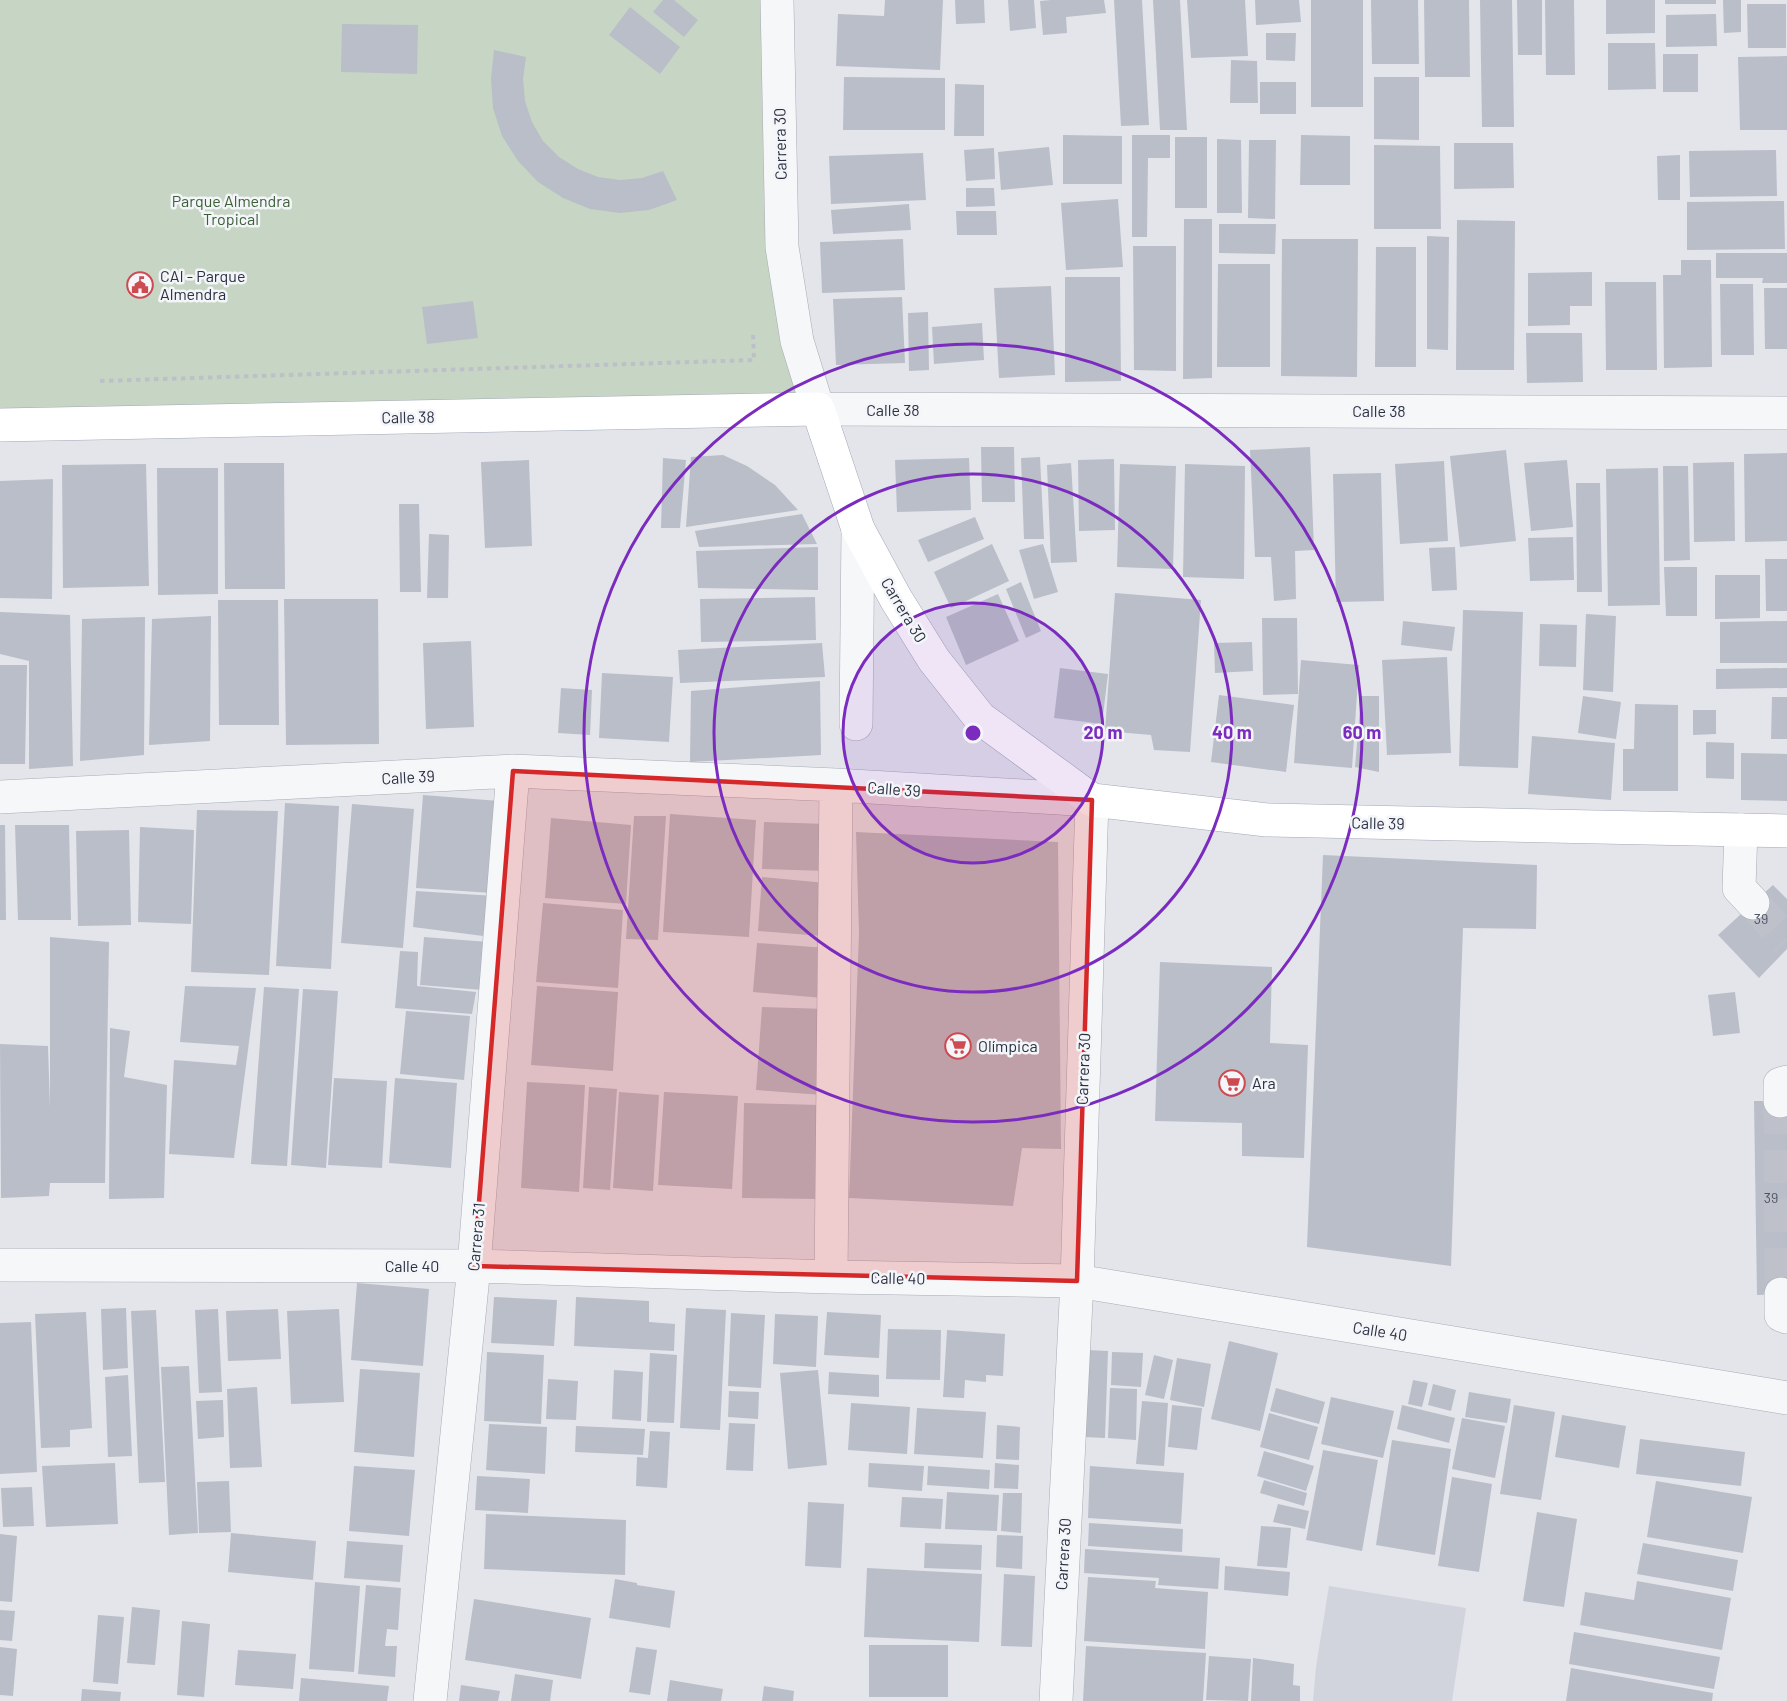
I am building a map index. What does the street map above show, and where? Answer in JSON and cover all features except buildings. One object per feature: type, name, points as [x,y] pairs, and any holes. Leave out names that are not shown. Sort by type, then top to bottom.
[{"type":"main road","name":"Calle 38","points":[[0,425],[818,409]]},
{"type":"main road","name":"Carrera 30","points":[[818,409],[858,529],[896,599],[934,660],[980,718],[1092,801]]},
{"type":"main road","name":"Calle 39","points":[[1092,801],[1267,820],[1787,831]]},
{"type":"street","name":"Carrera 30","points":[[777,0],[782,246],[797,341],[818,409]]},
{"type":"street","name":"Calle 38","points":[[818,409],[1787,413]]},
{"type":"street","name":"Carrera 30","points":[[856,724],[858,529]]},
{"type":"street","name":"Calle 39","points":[[0,797],[513,771],[836,785],[1092,801]]},
{"type":"street","name":"Carrera 31","points":[[430,1701],[474,1266],[513,771]]},
{"type":"street","points":[[831,1277],[836,785]]},
{"type":"street","name":"Carrera 30","points":[[1056,1701],[1077,1281],[1092,801]]},
{"type":"street","points":[[1741,830],[1739,888],[1753,903]]},
{"type":"street","name":"Calle 40","points":[[0,1264],[474,1266],[831,1277],[1077,1281],[1787,1398]]},
{"type":"path","points":[[96,381],[754,360]]},
{"type":"highlighted area","points":[[513,771],[1092,800],[1077,1281],[474,1266]]},
{"type":"shaded area","points":[[1329,1586],[1466,1608],[1452,1701],[1313,1701]]},
{"type":"green space","name":"Parque Almendra Tropical","points":[[0,0],[777,0],[782,247],[818,409],[0,425]]},
{"type":"tunnel","points":[[1753,903],[1787,941]]},
{"type":"tunnel","points":[[1780,1101],[1781,1294]]},
{"type":"place","name":"CAI - Parque Almendra","points":[[140,285]]},
{"type":"place","name":"Olímpica","points":[[958,1046]]},
{"type":"place","name":"Ara","points":[[1232,1083]]}]
